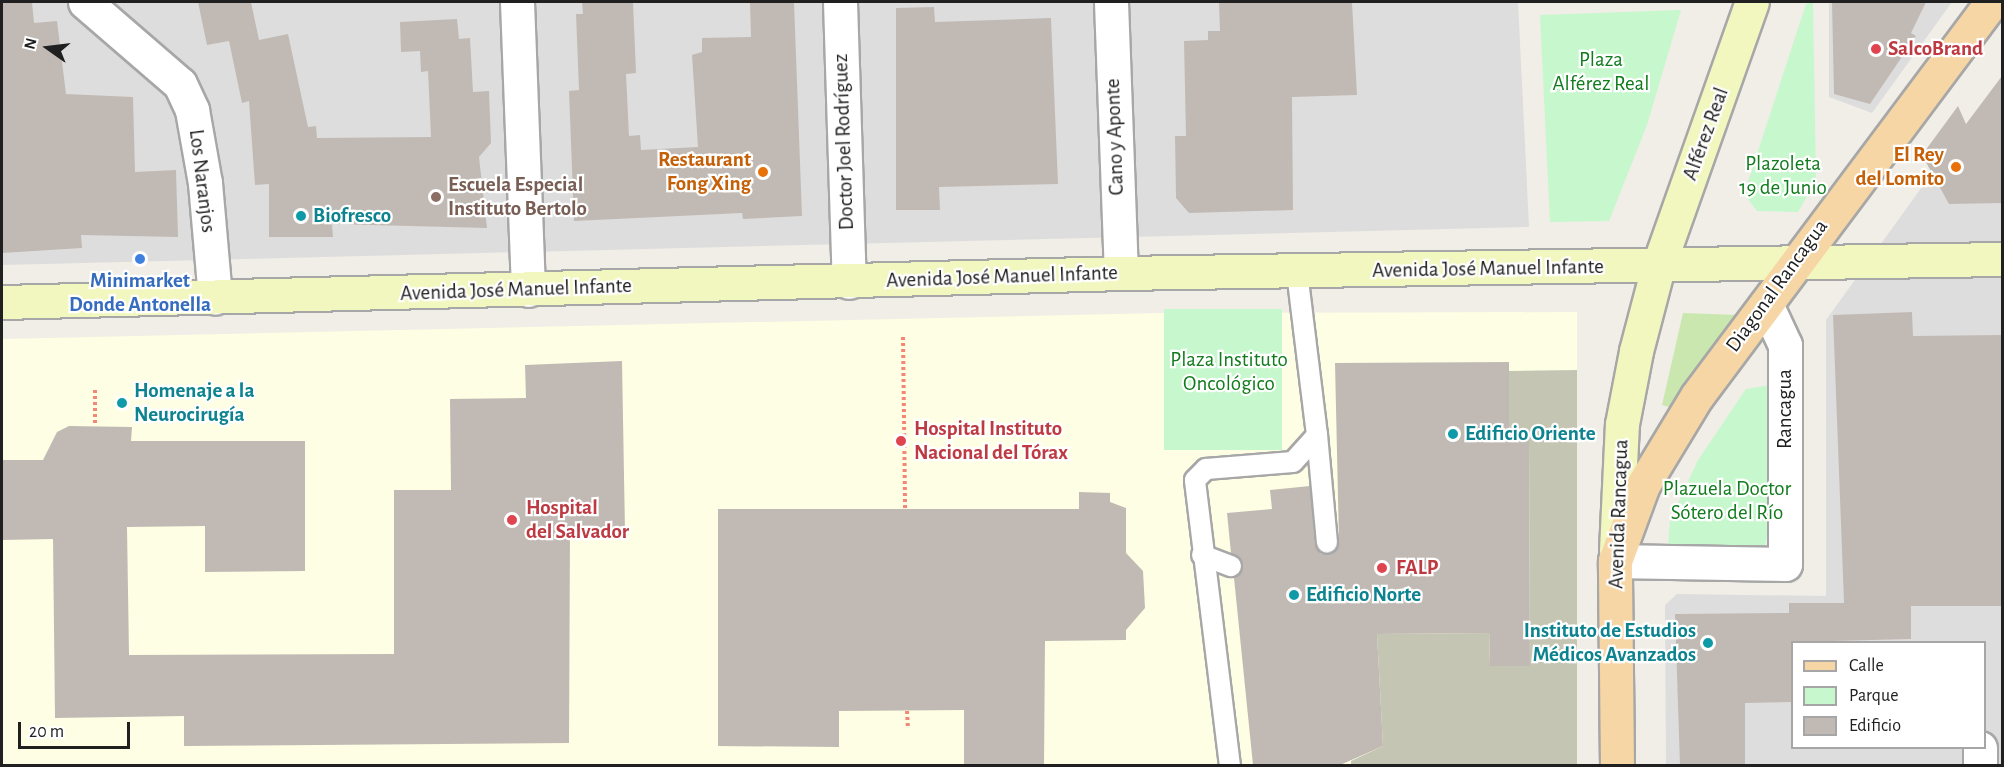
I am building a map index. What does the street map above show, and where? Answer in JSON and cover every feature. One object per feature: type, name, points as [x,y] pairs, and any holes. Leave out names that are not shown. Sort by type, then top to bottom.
[{"type":"main road","name":"Diagonal Rancagua","points":[[1615,561],[1642,485],[1667,441],[1794,264],[1992,2]]},
{"type":"main road","name":"Avenida Rancagua","points":[[1615,561],[1617,765]]},
{"type":"street","name":"Los Naranjos","points":[[85,2],[180,84],[192,110],[204,171],[215,298]]},
{"type":"street","points":[[517,2],[528,290]]},
{"type":"street","name":"Doctor Joel Rodríguez","points":[[840,2],[849,282]]},
{"type":"street","name":"Cano y Aponte","points":[[1111,2],[1121,273]]},
{"type":"street","name":"Alférez Real","points":[[1658,267],[1752,2]]},
{"type":"street","name":"Avenida José Manuel Infante","points":[[2,302],[849,282],[1121,273],[1658,267],[2002,260]]},
{"type":"street","name":"Avenida Rancagua","points":[[1615,561],[1626,396],[1658,267]]},
{"type":"street","name":"Rancagua","points":[[1615,561],[1785,564],[1785,345],[1766,304]]},
{"type":"street","points":[[1980,749],[1980,765]]},
{"type":"lane","points":[[1297,272],[1317,435],[1327,543]]},
{"type":"lane","points":[[1230,765],[1194,490],[1200,472],[1293,462],[1317,435]]},
{"type":"lane","points":[[1202,555],[1230,566]]},
{"type":"path","points":[[903,337],[905,509]]},
{"type":"path","points":[[95,390],[95,426]]},
{"type":"path","points":[[908,711],[908,729]]},
{"type":"shaded area","points":[[2,2],[1518,2],[1529,227],[2,265]]},
{"type":"shaded area","points":[[1829,2],[1952,2],[1872,113],[1829,97]]},
{"type":"shaded area","points":[[2002,76],[2002,765],[1666,765],[1665,605],[1677,594],[1826,596],[1826,320]]},
{"type":"shaded area","points":[[1577,312],[1577,765],[2,765],[2,339],[1158,313]]},
{"type":"shaded area","points":[[1577,370],[1577,765],[1351,766],[1351,761],[1383,746],[1377,634],[1490,633],[1489,666],[1530,666],[1529,438],[1509,438],[1509,371]]},
{"type":"green space","name":"Plazoleta 19 de Junio","points":[[1813,2],[1816,181],[1798,212],[1757,211],[1744,194],[1806,4]]},
{"type":"green space","name":"Plaza Alférez Real","points":[[1681,10],[1647,125],[1609,221],[1550,222],[1540,15]]},
{"type":"green space","name":"Plaza Instituto Oncológico","points":[[1164,309],[1282,309],[1282,450],[1164,450]]},
{"type":"green space","points":[[1683,313],[1738,315],[1669,407],[1662,405]]},
{"type":"green space","name":"Plazuela Doctor Sótero del Río","points":[[1770,385],[1770,520],[1765,546],[1668,545],[1670,521],[1698,460],[1746,389]]},
{"type":"building","points":[[2,2],[32,2],[34,23],[57,21],[66,94],[133,97],[135,172],[176,170],[178,237],[81,235],[82,248],[2,253]]},
{"type":"building","points":[[198,2],[251,2],[259,40],[288,34],[308,127],[316,126],[317,138],[431,137],[428,71],[421,72],[420,51],[401,52],[400,22],[457,19],[459,39],[470,38],[473,92],[489,91],[491,143],[479,157],[487,228],[332,224],[333,237],[269,237],[269,184],[255,185],[249,101],[242,103],[229,41],[207,45]]},
{"type":"building","points":[[582,2],[633,2],[636,73],[626,74],[629,136],[640,135],[641,150],[698,147],[692,55],[702,52],[702,38],[751,37],[750,2],[794,2],[802,216],[743,219],[742,213],[574,221],[569,91],[579,90],[576,14],[583,14]]},
{"type":"building","points":[[1219,2],[1352,2],[1357,95],[1292,97],[1293,210],[1189,213],[1176,198],[1175,136],[1186,136],[1184,41],[1208,40],[1208,31],[1220,31]]},
{"type":"building","points":[[1832,2],[1926,2],[1911,33],[1916,36],[1870,104],[1834,94]]},
{"type":"building","points":[[934,7],[935,22],[1051,18],[1058,184],[939,187],[940,210],[896,210],[896,8]]},
{"type":"building","points":[[2002,76],[2002,203],[1949,204],[1922,155],[1958,106],[1966,124]]},
{"type":"building","points":[[1912,312],[1913,336],[2002,335],[2002,606],[1911,606],[1911,639],[1791,641],[1791,702],[1745,703],[1745,765],[1680,765],[1675,614],[1789,613],[1789,603],[1844,603],[1833,315]]},
{"type":"building","name":"Hospital del Salvador","points":[[622,361],[625,532],[570,532],[569,743],[184,746],[184,716],[55,718],[53,539],[2,540],[2,460],[43,460],[57,432],[69,426],[132,427],[131,441],[305,441],[305,571],[205,572],[205,526],[127,527],[129,655],[394,654],[394,490],[451,490],[450,399],[526,398],[525,365]]},
{"type":"building","points":[[1509,362],[1509,438],[1529,438],[1530,666],[1489,666],[1490,633],[1377,634],[1383,746],[1340,765],[1253,765],[1234,578],[1243,565],[1231,553],[1227,513],[1272,509],[1270,490],[1310,486],[1315,545],[1321,554],[1333,553],[1339,542],[1335,363]]},
{"type":"building","points":[[1079,492],[1110,493],[1110,502],[1126,508],[1126,553],[1143,571],[1145,608],[1126,630],[1126,640],[1045,641],[1044,765],[964,765],[964,710],[839,711],[839,747],[718,746],[718,509],[1079,509]]},
{"type":"place","name":"SalcoBrand","points":[[1876,49]]},
{"type":"place","name":"El Rey del Lomito","points":[[1956,167]]},
{"type":"place","name":"Restaurant Fong Xing","points":[[763,172]]},
{"type":"place","name":"Escuela Especial Instituto Bertolo","points":[[436,197]]},
{"type":"place","name":"Biofresco","points":[[301,216]]},
{"type":"place","name":"Minimarket Donde Antonella","points":[[140,259]]},
{"type":"place","name":"Homenaje a la Neurocirugía","points":[[122,403]]},
{"type":"place","name":"Edificio Oriente","points":[[1453,434]]},
{"type":"place","name":"Hospital Instituto Nacional del Tórax","points":[[901,441]]},
{"type":"place","name":"Hospital del Salvador","points":[[512,520]]},
{"type":"place","name":"FALP","points":[[1382,568]]},
{"type":"place","name":"Edificio Norte","points":[[1294,595]]},
{"type":"place","name":"Instituto de Estudios Médicos Avanzados","points":[[1708,643]]}]
